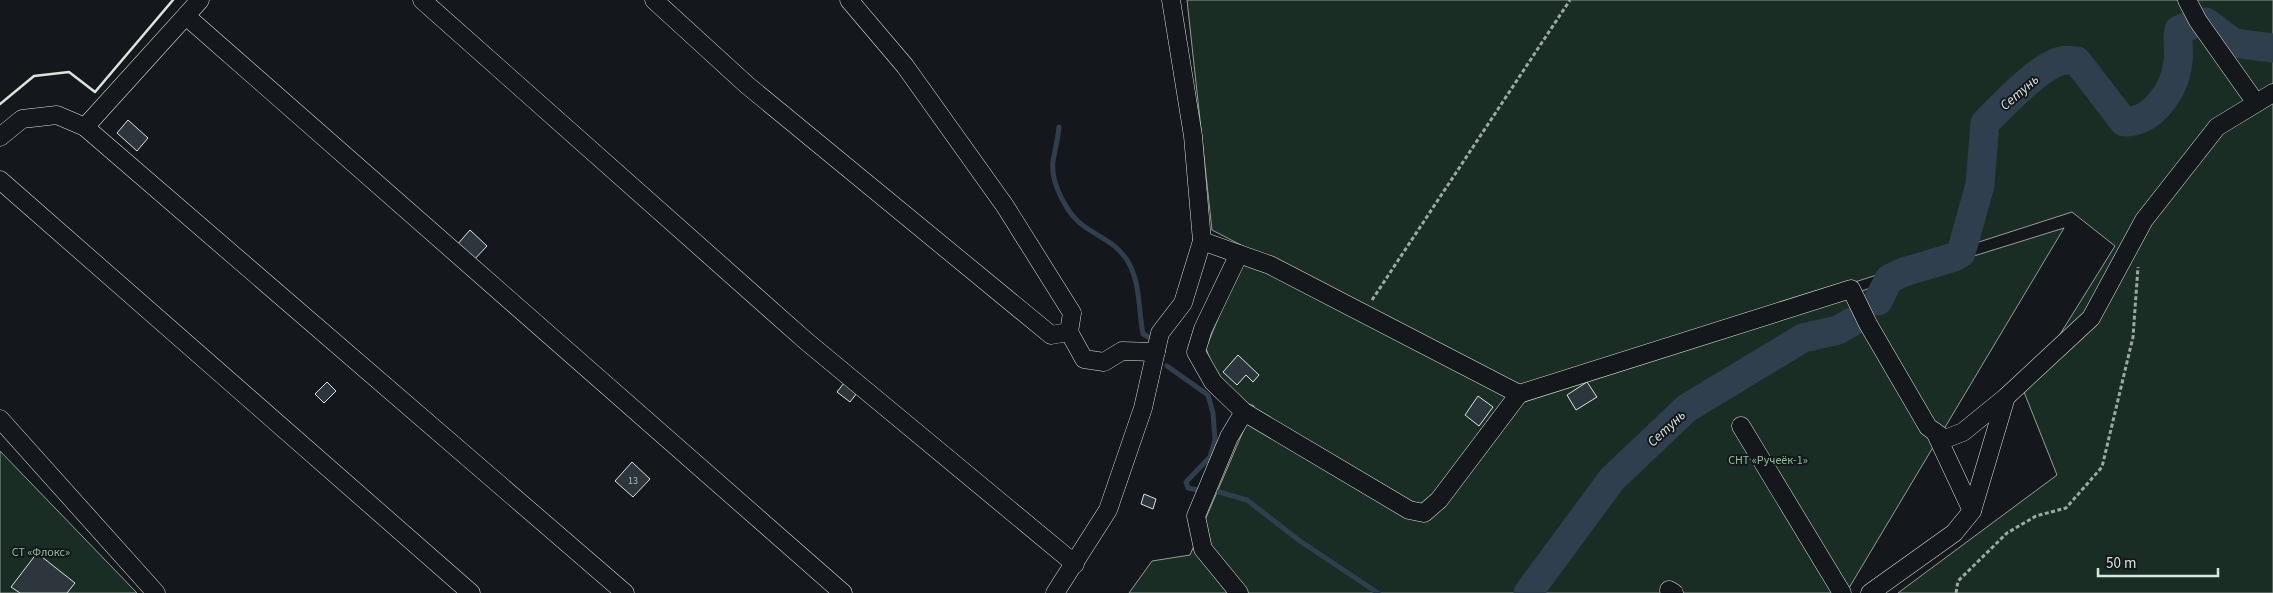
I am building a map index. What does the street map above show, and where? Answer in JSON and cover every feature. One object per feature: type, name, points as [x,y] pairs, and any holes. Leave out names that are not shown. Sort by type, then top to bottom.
[{"type":"street","points":[[85,127],[200,0]]},
{"type":"street","points":[[422,0],[806,341],[1075,564]]},
{"type":"street","points":[[654,0],[747,85],[1051,335],[1069,332]]},
{"type":"street","points":[[849,0],[905,66],[1006,206],[1072,312],[1069,332],[1084,359],[1104,362],[1122,351],[1156,352]]},
{"type":"street","points":[[1055,593],[1108,510],[1143,408],[1160,333],[1183,303],[1202,241],[1193,136],[1171,0]]},
{"type":"street","points":[[2187,0],[2198,21],[2256,103]]},
{"type":"street","points":[[186,16],[843,593]]},
{"type":"street","points":[[1239,254],[1203,329],[1196,352],[1213,382],[1244,412],[1408,510],[1424,513],[1439,500],[1519,394],[1851,289],[1868,324],[1928,427],[1945,439],[1963,432],[2006,397],[2090,318],[2144,220],[2217,127],[2273,93]]},
{"type":"street","points":[[0,137],[22,118],[57,115],[85,127],[625,593]]},
{"type":"street","points":[[0,180],[471,593]]},
{"type":"street","points":[[1202,241],[1270,265],[1519,394]]},
{"type":"street","points":[[1870,593],[1954,533],[1972,511],[2006,397]]},
{"type":"street","points":[[1239,593],[1203,549],[1196,516],[1229,436],[1244,412]]},
{"type":"street","points":[[0,419],[156,593]]},
{"type":"street","points":[[1741,426],[1842,593]]},
{"type":"street","points":[[1935,432],[1972,511]]},
{"type":"path","points":[[1370,302],[1570,0]]},
{"type":"path","points":[[1956,593],[1958,581],[2007,533],[2036,516],[2066,508],[2102,468],[2133,337],[2138,257]]},
{"type":"green space","points":[[1187,0],[2273,0],[2273,593],[1898,593],[2057,475],[2024,392],[2115,246],[2072,212],[1520,390],[1212,230]]},
{"type":"green space","name":"СНТ «Ручеёк-1»","points":[[2064,228],[1846,593],[1129,593],[1152,561],[1190,555],[1254,406],[1244,402],[1215,374],[1206,348],[1243,258],[1517,398]]},
{"type":"green space","name":"СТ «Флокс»","points":[[0,451],[137,593],[0,593]]},
{"type":"building","points":[[128,120],[148,138],[137,151],[117,133]]},
{"type":"building","points":[[470,230],[487,246],[473,261],[456,246]]},
{"type":"building","points":[[1238,355],[1259,375],[1253,382],[1246,375],[1237,385],[1223,372]]},
{"type":"building","points":[[327,382],[336,391],[324,403],[315,394]]},
{"type":"building","points":[[1587,382],[1597,397],[1576,410],[1567,395]]},
{"type":"building","points":[[844,383],[857,393],[850,402],[837,392]]},
{"type":"building","points":[[1478,396],[1493,407],[1479,426],[1465,415]]},
{"type":"building","points":[[632,462],[650,479],[633,497],[615,481]]},
{"type":"building","points":[[1144,494],[1156,499],[1153,509],[1141,504]]},
{"type":"building","points":[[37,553],[75,583],[67,593],[20,593],[11,587]]},
{"type":"waterway","name":"Сетунь","points":[[2206,22],[2234,43],[2273,48]]},
{"type":"waterway","name":"Сетунь","points":[[1878,301],[1889,279],[1961,253],[1980,185],[1985,123],[2021,88],[2052,64],[2063,60],[2077,61],[2124,122],[2135,121],[2153,110],[2168,93],[2173,83],[2178,62],[2179,30],[2191,25]]},
{"type":"waterway","points":[[1059,127],[1053,161],[1054,179],[1057,189],[1072,215],[1085,227],[1113,245],[1127,260],[1132,269],[1137,287],[1143,334],[1150,338]]},
{"type":"waterway","name":"Сетунь","points":[[1528,593],[1612,479],[1687,408],[1803,338],[1838,330],[1852,322]]},
{"type":"waterway","points":[[1167,366],[1208,395],[1213,413],[1215,440],[1210,457],[1186,482],[1188,488],[1203,491]]},
{"type":"waterway","points":[[1219,492],[1247,500],[1300,541],[1378,593]]},
{"type":"wall","points":[[0,104],[34,76],[69,72],[95,92],[173,0]]}]
